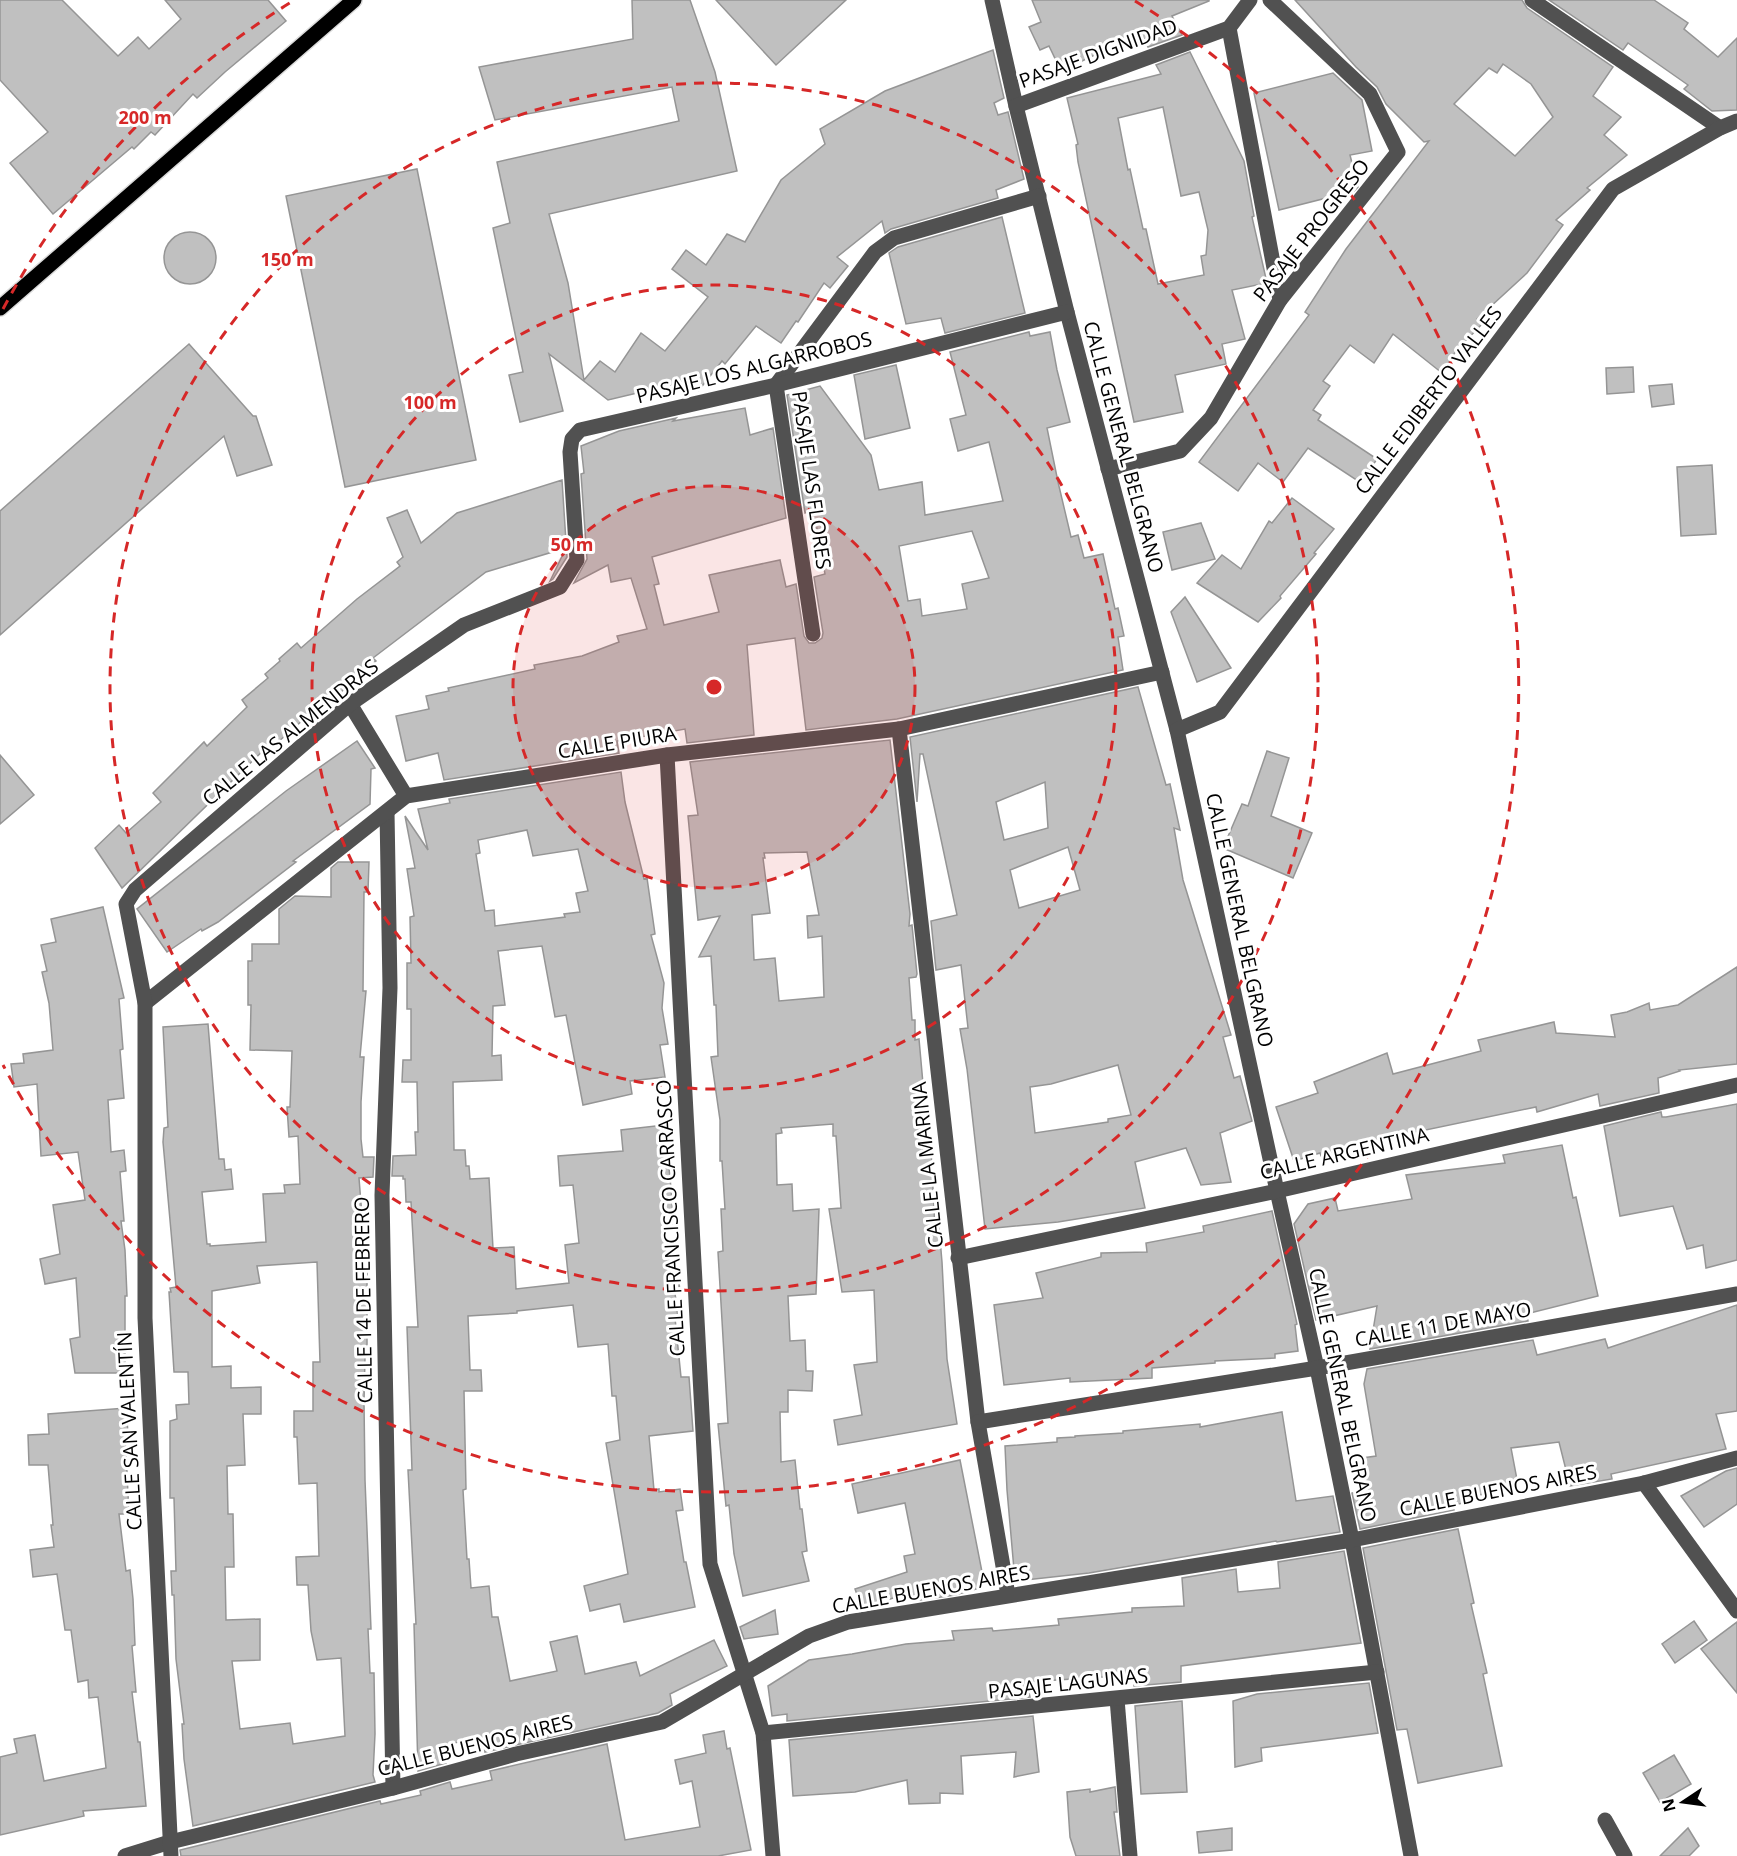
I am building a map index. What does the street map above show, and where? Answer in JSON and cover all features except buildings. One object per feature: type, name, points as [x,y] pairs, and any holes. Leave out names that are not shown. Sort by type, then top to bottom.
[{"type":"main road","points":[[0,308],[354,0]]},
{"type":"street","name":"CALLE GENERAL BELGRANO","points":[[992,0],[1067,312],[1177,730],[1317,1368],[1352,1540],[1410,1856]]},
{"type":"street","points":[[1250,0],[1229,28],[1280,300]]},
{"type":"street","name":"PASAJE PROGRESO","points":[[1108,469],[1180,451],[1211,418],[1280,300],[1398,152],[1370,94],[1270,0]]},
{"type":"street","points":[[1532,0],[1720,128]]},
{"type":"street","name":"PASAJE DIGNIDAD","points":[[1016,106],[1229,28]]},
{"type":"street","name":"CALLE EDIBERTO VALLES","points":[[1177,730],[1220,712],[1613,189],[1720,128],[1737,122]]},
{"type":"street","name":"PASAJE LAS FLORES","points":[[813,634],[776,385],[875,252],[894,237],[1039,196]]},
{"type":"street","name":"PASAJE LOS ALGARROBOS","points":[[577,560],[570,452],[572,439],[579,430],[776,385],[1067,312]]},
{"type":"street","name":"CALLE LAS ALMENDRAS","points":[[145,1003],[126,904],[135,890],[350,704],[464,625],[560,587],[577,560]]},
{"type":"street","name":"CALLE PIURA","points":[[406,796],[667,755],[899,729],[1162,672]]},
{"type":"street","points":[[145,1003],[406,796],[350,704]]},
{"type":"street","name":"CALLE LA MARINA","points":[[899,729],[978,1422],[1008,1595]]},
{"type":"street","name":"CALLE FRANCISCO CARRASCO","points":[[667,755],[710,1564],[763,1733],[769,1855]]},
{"type":"street","name":"CALLE 14 DE FEBRERO","points":[[387,812],[390,988],[382,1195],[393,1788]]},
{"type":"street","name":"CALLE SAN VALENTÍN","points":[[145,1003],[145,1318],[171,1849]]},
{"type":"street","name":"CALLE ARGENTINA","points":[[958,1258],[1277,1191],[1737,1085]]},
{"type":"street","name":"CALLE 11 DE MAYO","points":[[978,1422],[1317,1368],[1737,1294]]},
{"type":"street","name":"CALLE BUENOS AIRES","points":[[125,1856],[171,1849],[516,1754],[662,1722],[809,1636],[848,1622],[1352,1540],[1644,1483],[1737,1458]]},
{"type":"street","points":[[1644,1483],[1737,1611]]},
{"type":"street","name":"PASAJE LAGUNAS","points":[[763,1733],[1377,1672]]},
{"type":"street","points":[[1117,1699],[1130,1856]]},
{"type":"street","points":[[1605,1820],[1625,1856]]}]
